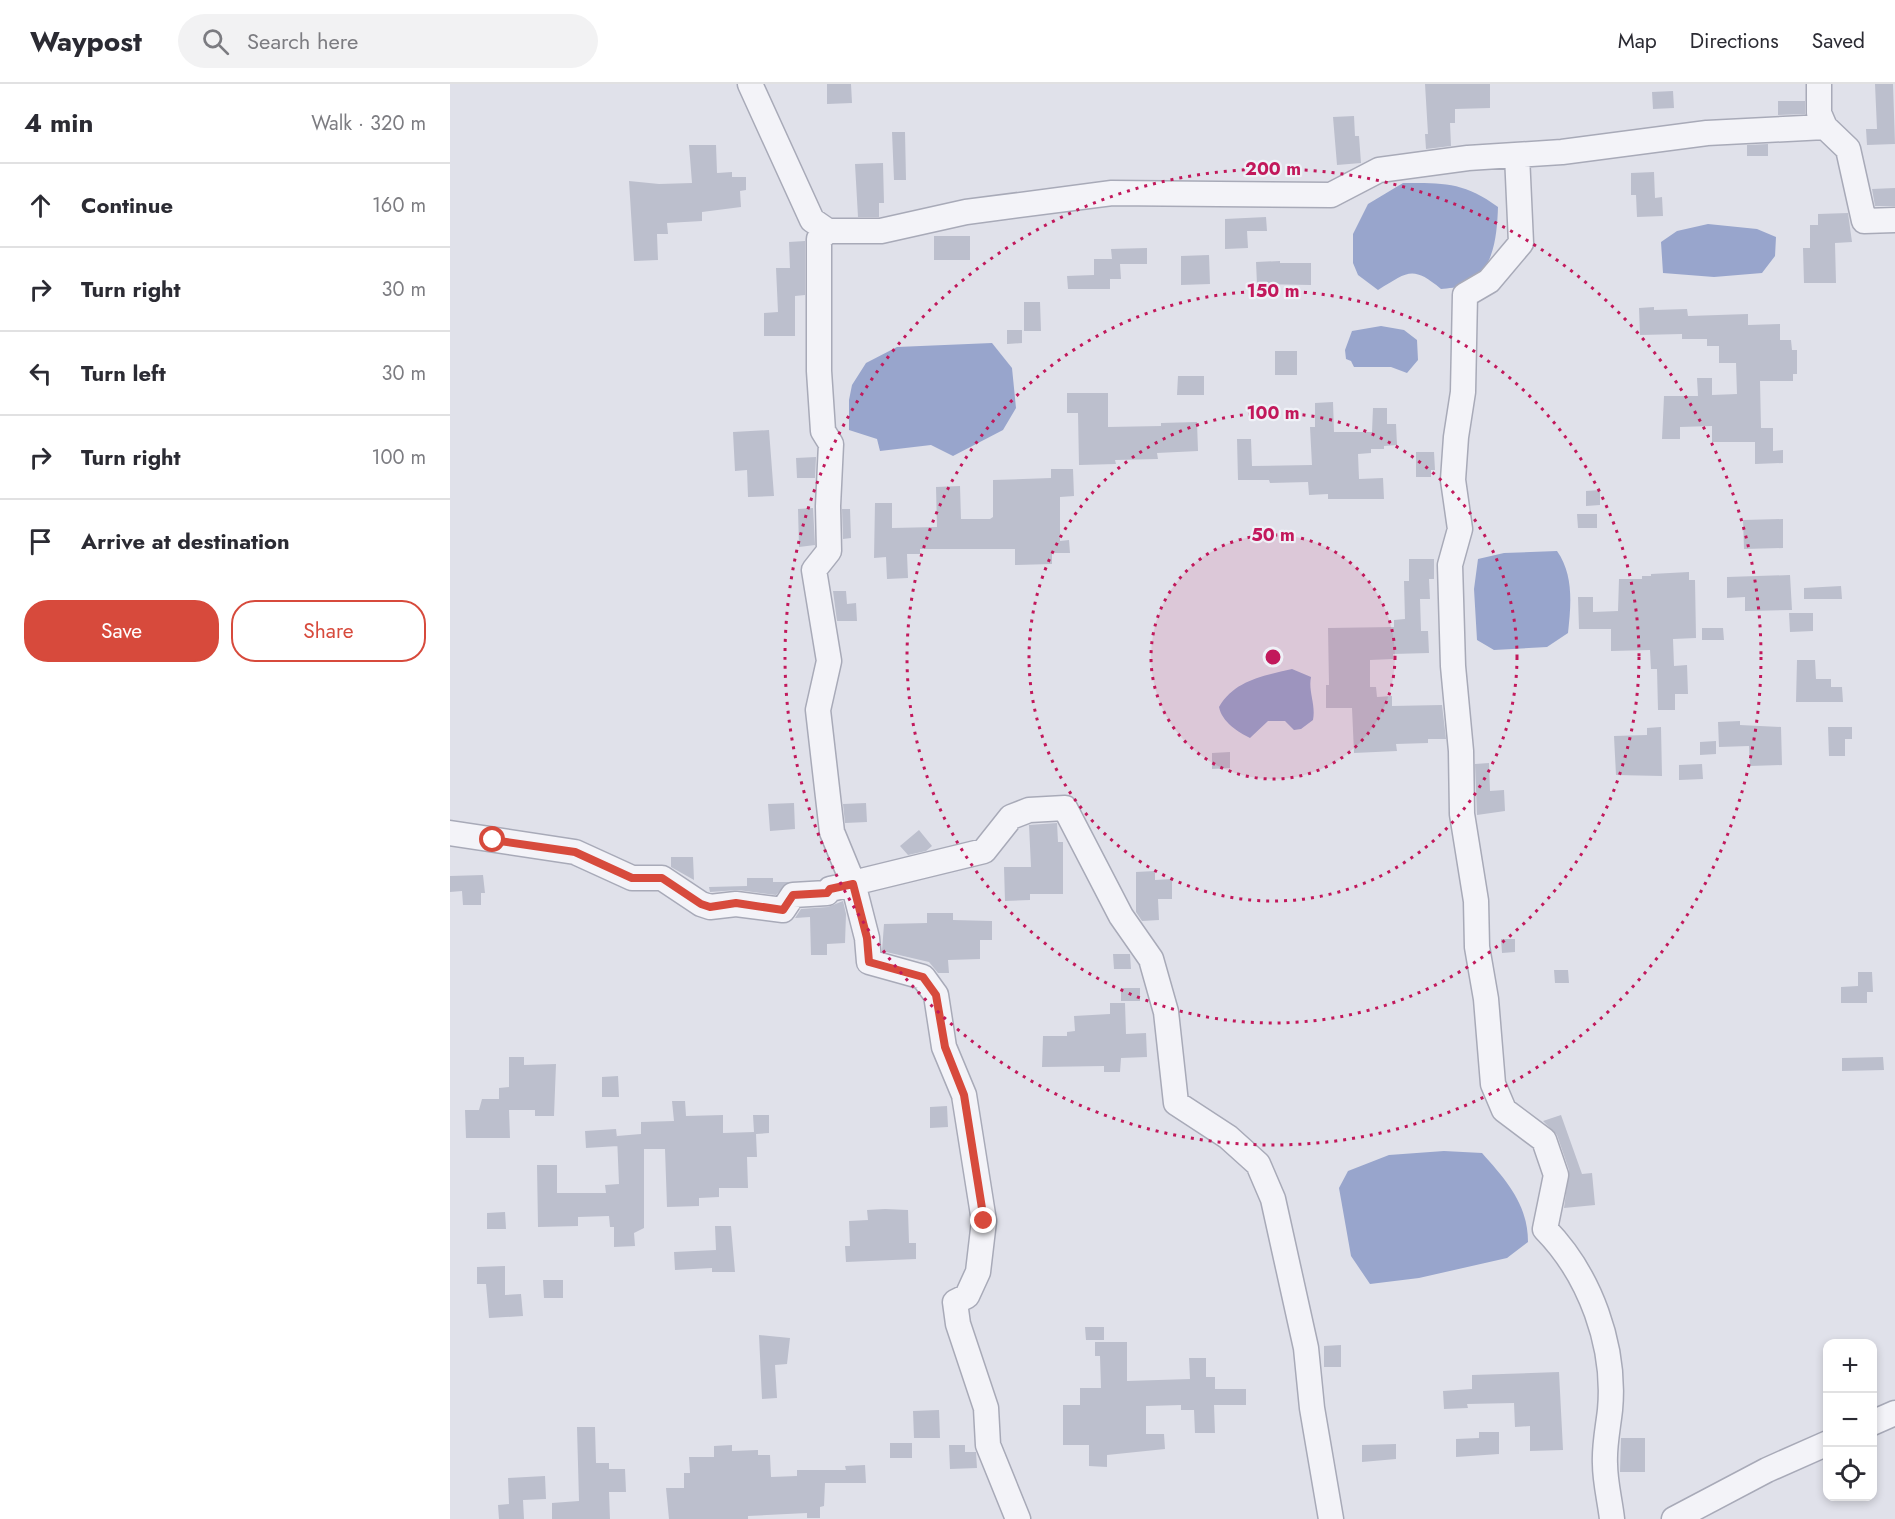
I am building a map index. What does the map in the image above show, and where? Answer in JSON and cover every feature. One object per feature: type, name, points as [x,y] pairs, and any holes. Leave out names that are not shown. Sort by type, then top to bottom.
[{"type":"street","points":[[750,84],[812,220],[828,231],[880,231],[966,212],[1112,193],[1331,195],[1379,170],[1468,158],[1516,155],[1707,133],[1825,127]]},
{"type":"street","points":[[1819,84],[1819,113],[1825,127],[1848,149],[1864,221],[1895,220]]},
{"type":"street","points":[[1516,155],[1521,243],[1489,281],[1465,295],[1463,392],[1456,437],[1453,480],[1460,529],[1450,565],[1453,666],[1461,750],[1462,814],[1476,901],[1477,947],[1486,999],[1493,1083],[1504,1110],[1544,1140],[1556,1175],[1545,1229],[1583,1279],[1607,1348],[1610,1409],[1605,1430],[1605,1466],[1612,1519]]},
{"type":"street","points":[[828,231],[819,239],[819,353],[823,431],[831,444],[828,507],[829,551],[814,570],[830,661],[818,710],[832,832],[853,883],[867,938],[869,962],[923,977],[936,995],[945,1047],[964,1095],[984,1221],[978,1272],[968,1296],[955,1302],[958,1324],[986,1408],[988,1444],[1018,1519]]},
{"type":"street","points":[[450,833],[575,852],[632,878],[662,878],[701,904],[710,907],[736,903],[783,910],[793,895],[827,893],[830,889],[984,851],[1011,817],[1029,810],[1065,808],[1121,916],[1151,959],[1166,1012],[1176,1103],[1228,1137],[1258,1164],[1273,1198],[1306,1348],[1312,1408],[1331,1519]]},
{"type":"street","points":[[1877,1422],[1895,1413]]},
{"type":"street","points":[[1674,1519],[1767,1470],[1823,1445]]},
{"type":"water","points":[[1403,183],[1430,183],[1464,188],[1498,207],[1492,252],[1488,262],[1475,279],[1462,286],[1441,289],[1423,276],[1410,274],[1403,275],[1378,290],[1358,275],[1353,263],[1353,234],[1368,204]]},
{"type":"water","points":[[1708,224],[1757,229],[1776,237],[1775,256],[1762,273],[1714,277],[1663,273],[1661,242],[1677,231]]},
{"type":"water","points":[[1381,326],[1404,330],[1417,340],[1418,360],[1407,373],[1391,367],[1354,367],[1351,361],[1346,359],[1345,350],[1352,331]]},
{"type":"water","points":[[992,343],[1012,368],[1016,408],[1003,430],[953,456],[931,445],[880,451],[877,439],[849,430],[849,400],[852,385],[866,363],[897,347]]},
{"type":"water","points":[[1557,551],[1569,580],[1568,633],[1547,647],[1494,650],[1477,640],[1474,589],[1478,559],[1504,553]]},
{"type":"water","points":[[1292,669],[1311,677],[1313,720],[1301,729],[1294,730],[1285,721],[1268,721],[1250,738],[1236,730],[1223,717],[1219,707],[1241,685]]},
{"type":"water","points":[[1444,1151],[1482,1153],[1507,1183],[1520,1204],[1527,1228],[1528,1242],[1507,1258],[1419,1278],[1370,1284],[1351,1256],[1339,1188],[1348,1171],[1389,1155]]},
{"type":"building","points":[[827,84],[851,84],[852,103],[827,104]]},
{"type":"building","points":[[1425,84],[1490,84],[1490,108],[1455,109],[1455,123],[1450,123],[1451,146],[1426,149],[1425,134],[1428,134]]},
{"type":"building","points":[[1875,84],[1893,84],[1895,144],[1867,145],[1866,129],[1877,129]]},
{"type":"building","points":[[1673,91],[1674,108],[1653,109],[1652,92]]},
{"type":"building","points":[[1778,101],[1805,101],[1805,114],[1778,115]]},
{"type":"building","points":[[1354,116],[1355,136],[1359,136],[1361,163],[1337,165],[1333,117]]},
{"type":"building","points":[[892,132],[905,132],[906,180],[894,180]]},
{"type":"building","points":[[1768,144],[1768,156],[1747,156],[1747,145]]},
{"type":"building","points":[[689,145],[716,145],[717,173],[732,172],[732,177],[746,177],[746,190],[740,191],[741,207],[702,212],[702,221],[667,223],[668,234],[657,234],[658,260],[634,261],[629,181],[659,184],[692,183]]},
{"type":"building","points":[[883,163],[884,203],[879,203],[879,217],[858,217],[855,164]]},
{"type":"building","points":[[1654,172],[1655,198],[1662,197],[1663,216],[1637,217],[1636,195],[1631,195],[1631,173]]},
{"type":"building","points":[[1895,188],[1895,206],[1875,206],[1872,189]]},
{"type":"building","points":[[1848,213],[1852,242],[1835,243],[1836,283],[1804,283],[1803,248],[1810,248],[1810,225],[1818,225],[1818,214]]},
{"type":"building","points":[[1266,217],[1267,231],[1247,231],[1248,248],[1225,249],[1225,219]]},
{"type":"building","points":[[934,236],[970,236],[970,260],[934,260]]},
{"type":"building","points":[[805,241],[805,295],[795,296],[795,336],[764,336],[764,313],[778,312],[776,268],[790,268],[789,242]]},
{"type":"building","points":[[1147,248],[1147,264],[1120,264],[1121,279],[1110,279],[1110,289],[1068,289],[1067,276],[1094,275],[1094,259],[1112,259],[1111,249]]},
{"type":"building","points":[[1209,255],[1210,284],[1181,285],[1181,256]]},
{"type":"building","points":[[1280,261],[1280,263],[1311,263],[1311,285],[1257,284],[1256,262]]},
{"type":"building","points":[[1024,302],[1040,302],[1041,331],[1024,331]]},
{"type":"building","points":[[1654,307],[1654,310],[1687,309],[1688,316],[1748,314],[1748,325],[1780,324],[1780,340],[1791,340],[1792,350],[1797,350],[1797,374],[1793,374],[1793,381],[1760,381],[1761,428],[1773,428],[1773,451],[1783,450],[1783,463],[1755,464],[1755,442],[1712,442],[1712,426],[1680,427],[1680,439],[1662,439],[1664,396],[1698,396],[1697,378],[1712,378],[1712,395],[1737,394],[1736,363],[1719,363],[1719,346],[1707,346],[1707,339],[1682,339],[1682,334],[1640,335],[1639,308]]},
{"type":"building","points":[[1007,330],[1022,330],[1022,343],[1007,344]]},
{"type":"building","points":[[1275,351],[1297,351],[1297,375],[1275,375]]},
{"type":"building","points":[[1178,376],[1204,376],[1204,395],[1177,395]]},
{"type":"building","points":[[1067,393],[1108,393],[1108,427],[1161,426],[1161,423],[1197,422],[1198,451],[1157,453],[1158,459],[1115,460],[1116,464],[1079,465],[1078,413],[1067,413]]},
{"type":"building","points":[[1333,402],[1334,432],[1372,432],[1373,408],[1387,408],[1387,424],[1396,424],[1397,445],[1384,446],[1384,449],[1371,449],[1371,453],[1358,454],[1359,479],[1383,478],[1384,499],[1328,499],[1328,494],[1309,495],[1308,482],[1270,483],[1269,480],[1238,480],[1237,439],[1251,439],[1252,466],[1312,465],[1310,427],[1315,427],[1315,403]]},
{"type":"building","points":[[769,430],[774,496],[748,497],[747,470],[735,471],[733,432]]},
{"type":"building","points":[[1416,452],[1434,452],[1435,470],[1431,470],[1431,477],[1416,477]]},
{"type":"building","points":[[816,457],[815,478],[797,478],[796,458]]},
{"type":"building","points":[[1051,469],[1073,469],[1074,496],[1060,497],[1060,541],[1069,540],[1070,553],[1052,553],[1052,564],[1015,565],[1015,549],[920,549],[920,554],[907,554],[908,578],[887,579],[886,557],[874,558],[875,503],[892,503],[892,528],[937,527],[936,487],[960,486],[961,519],[990,519],[993,517],[993,480],[1051,478]]},
{"type":"building","points":[[1600,490],[1600,505],[1586,506],[1586,491]]},
{"type":"building","points":[[813,508],[815,545],[799,547],[798,509]]},
{"type":"building","points":[[842,509],[850,509],[851,538],[843,539]]},
{"type":"building","points":[[1577,514],[1597,514],[1597,528],[1578,528]]},
{"type":"building","points":[[1783,519],[1783,548],[1744,549],[1743,520]]},
{"type":"building","points":[[1409,559],[1434,559],[1434,579],[1429,579],[1430,599],[1420,599],[1421,631],[1428,631],[1429,653],[1393,654],[1393,659],[1370,660],[1370,687],[1376,687],[1377,697],[1392,696],[1392,706],[1442,705],[1446,739],[1428,739],[1428,743],[1396,744],[1397,751],[1354,753],[1352,708],[1326,708],[1326,685],[1329,685],[1328,628],[1394,627],[1394,620],[1405,619],[1404,581],[1409,581]]},
{"type":"building","points":[[1689,572],[1689,580],[1695,580],[1696,638],[1673,639],[1674,666],[1687,665],[1688,694],[1675,694],[1675,710],[1658,710],[1657,669],[1651,669],[1650,650],[1611,651],[1611,629],[1579,629],[1578,597],[1593,597],[1593,612],[1618,611],[1619,579],[1642,579],[1642,576],[1651,576],[1651,574]]},
{"type":"building","points":[[1790,575],[1792,610],[1745,611],[1745,597],[1727,598],[1727,577]]},
{"type":"building","points":[[1841,586],[1842,599],[1804,599],[1804,588]]},
{"type":"building","points":[[833,591],[846,591],[847,604],[856,603],[857,621],[837,621]]},
{"type":"building","points":[[1789,613],[1813,613],[1813,631],[1790,632]]},
{"type":"building","points":[[1702,628],[1723,628],[1724,640],[1702,640]]},
{"type":"building","points":[[1797,660],[1815,660],[1816,679],[1831,679],[1831,687],[1842,687],[1843,702],[1796,702]]},
{"type":"building","points":[[1740,721],[1740,725],[1781,727],[1782,765],[1750,766],[1749,746],[1719,747],[1718,722]]},
{"type":"building","points":[[1661,727],[1662,776],[1616,775],[1614,736],[1647,735],[1647,728]]},
{"type":"building","points":[[1828,727],[1852,727],[1852,739],[1845,739],[1845,756],[1829,756]]},
{"type":"building","points":[[1716,741],[1716,754],[1700,755],[1700,742]]},
{"type":"building","points":[[1230,752],[1230,768],[1212,769],[1212,753]]},
{"type":"building","points":[[1489,763],[1490,791],[1504,790],[1505,811],[1477,815],[1475,764]]},
{"type":"building","points":[[1702,764],[1703,779],[1679,780],[1679,765]]},
{"type":"building","points":[[794,803],[795,829],[770,831],[768,804]]},
{"type":"building","points":[[866,803],[867,822],[845,823],[843,804]]},
{"type":"building","points":[[1057,823],[1058,842],[1063,842],[1063,894],[1030,894],[1030,900],[1005,901],[1004,867],[1031,867],[1029,825]]},
{"type":"building","points":[[919,830],[932,846],[926,851],[908,855],[900,846]]},
{"type":"building","points":[[671,857],[693,857],[694,880],[671,867]]},
{"type":"building","points":[[1155,871],[1155,880],[1172,879],[1172,899],[1158,899],[1159,920],[1142,921],[1136,912],[1136,872]]},
{"type":"building","points":[[483,875],[485,893],[481,893],[481,905],[463,905],[462,891],[450,892],[450,876]]},
{"type":"building","points":[[747,878],[773,878],[773,882],[789,882],[776,895],[738,890],[710,892],[709,887],[747,886]]},
{"type":"building","points":[[843,901],[846,914],[845,943],[827,944],[827,955],[811,955],[810,917],[795,918],[801,909],[828,907]]},
{"type":"building","points":[[927,913],[953,913],[953,920],[992,921],[992,940],[980,940],[980,959],[948,960],[949,973],[938,973],[929,962],[882,951],[884,924],[927,923]]},
{"type":"building","points":[[1501,939],[1515,939],[1515,952],[1502,953]]},
{"type":"building","points":[[1113,954],[1130,954],[1131,969],[1114,969]]},
{"type":"building","points":[[1554,970],[1568,970],[1569,983],[1555,983]]},
{"type":"building","points":[[1858,972],[1872,972],[1873,992],[1867,992],[1867,1003],[1841,1003],[1841,987],[1858,986]]},
{"type":"building","points":[[1121,988],[1140,988],[1140,1001],[1121,1001]]},
{"type":"building","points":[[1110,1003],[1125,1003],[1126,1034],[1146,1033],[1147,1057],[1121,1058],[1120,1072],[1104,1072],[1104,1066],[1042,1067],[1043,1036],[1067,1036],[1067,1032],[1075,1031],[1074,1016],[1110,1014]]},
{"type":"building","points":[[509,1057],[524,1057],[524,1065],[556,1064],[554,1116],[535,1116],[535,1110],[509,1110],[510,1138],[466,1138],[465,1110],[479,1110],[482,1099],[499,1099],[499,1088],[509,1087]]},
{"type":"building","points":[[1883,1057],[1884,1070],[1842,1071],[1842,1058]]},
{"type":"building","points":[[618,1076],[619,1097],[602,1097],[602,1077]]},
{"type":"building","points":[[672,1101],[685,1101],[686,1116],[723,1115],[723,1133],[754,1132],[753,1115],[769,1115],[769,1133],[756,1134],[757,1157],[747,1157],[748,1188],[719,1188],[719,1197],[699,1198],[699,1206],[667,1207],[665,1149],[644,1149],[644,1228],[634,1233],[635,1246],[614,1247],[614,1227],[610,1227],[609,1216],[578,1217],[578,1226],[538,1227],[537,1165],[557,1165],[557,1193],[606,1193],[605,1185],[619,1184],[617,1136],[641,1134],[641,1122],[674,1121]]},
{"type":"building","points":[[947,1106],[948,1127],[930,1128],[930,1107]]},
{"type":"building","points":[[1561,1115],[1582,1174],[1592,1173],[1595,1205],[1564,1208],[1569,1170],[1557,1135],[1543,1121]]},
{"type":"building","points":[[616,1129],[618,1146],[586,1148],[585,1131]]},
{"type":"building","points":[[867,1210],[908,1210],[909,1243],[916,1243],[916,1259],[846,1262],[845,1246],[850,1246],[849,1221],[868,1220]]},
{"type":"building","points":[[505,1212],[506,1229],[487,1229],[487,1213]]},
{"type":"building","points":[[715,1226],[731,1226],[735,1272],[712,1272],[712,1268],[675,1270],[674,1252],[716,1250]]},
{"type":"building","points":[[505,1266],[505,1295],[521,1294],[523,1316],[489,1318],[486,1284],[477,1284],[477,1267]]},
{"type":"building","points":[[543,1280],[563,1280],[563,1298],[544,1298]]},
{"type":"building","points":[[1085,1327],[1104,1327],[1104,1340],[1086,1340]]},
{"type":"building","points":[[759,1335],[790,1338],[787,1364],[775,1365],[777,1398],[762,1399]]},
{"type":"building","points":[[1095,1342],[1127,1342],[1127,1381],[1190,1379],[1189,1358],[1206,1358],[1206,1377],[1215,1377],[1215,1389],[1246,1389],[1246,1405],[1214,1405],[1215,1433],[1195,1433],[1194,1410],[1181,1410],[1181,1405],[1146,1406],[1146,1434],[1164,1434],[1165,1449],[1107,1455],[1107,1467],[1089,1466],[1089,1445],[1063,1445],[1063,1405],[1080,1405],[1080,1388],[1101,1388],[1100,1356],[1095,1356]]},
{"type":"building","points":[[1341,1345],[1341,1367],[1324,1367],[1324,1346]]},
{"type":"building","points":[[1559,1372],[1563,1450],[1530,1451],[1530,1426],[1515,1427],[1514,1403],[1467,1404],[1468,1408],[1444,1409],[1443,1391],[1472,1389],[1472,1375]]},
{"type":"building","points":[[939,1410],[940,1438],[914,1438],[913,1411]]},
{"type":"building","points":[[577,1427],[595,1427],[596,1463],[609,1463],[609,1469],[625,1469],[626,1492],[609,1492],[610,1519],[552,1519],[552,1503],[579,1501]]},
{"type":"building","points":[[1479,1432],[1499,1432],[1499,1454],[1456,1457],[1456,1439],[1479,1438]]},
{"type":"building","points":[[1621,1438],[1645,1438],[1645,1472],[1620,1472]]},
{"type":"building","points":[[890,1443],[912,1443],[912,1458],[890,1458]]},
{"type":"building","points":[[1396,1444],[1396,1459],[1362,1462],[1362,1445]]},
{"type":"building","points":[[732,1445],[732,1451],[758,1450],[758,1455],[770,1455],[771,1477],[797,1476],[797,1470],[846,1470],[845,1466],[865,1465],[866,1483],[825,1483],[824,1506],[820,1507],[820,1518],[807,1518],[807,1513],[748,1516],[748,1519],[669,1519],[666,1488],[684,1488],[684,1473],[690,1473],[689,1457],[714,1457],[714,1446]]},
{"type":"building","points":[[949,1445],[965,1445],[965,1452],[976,1452],[977,1468],[950,1469]]},
{"type":"building","points":[[545,1476],[546,1499],[523,1500],[524,1519],[499,1519],[498,1505],[509,1504],[508,1478]]},
{"type":"route","points":[[493,840],[575,852],[632,878],[662,878],[701,904],[710,907],[736,903],[783,910],[793,895],[827,893],[830,889],[853,884],[867,938],[869,962],[923,977],[936,995],[945,1047],[964,1095],[984,1221]]}]
